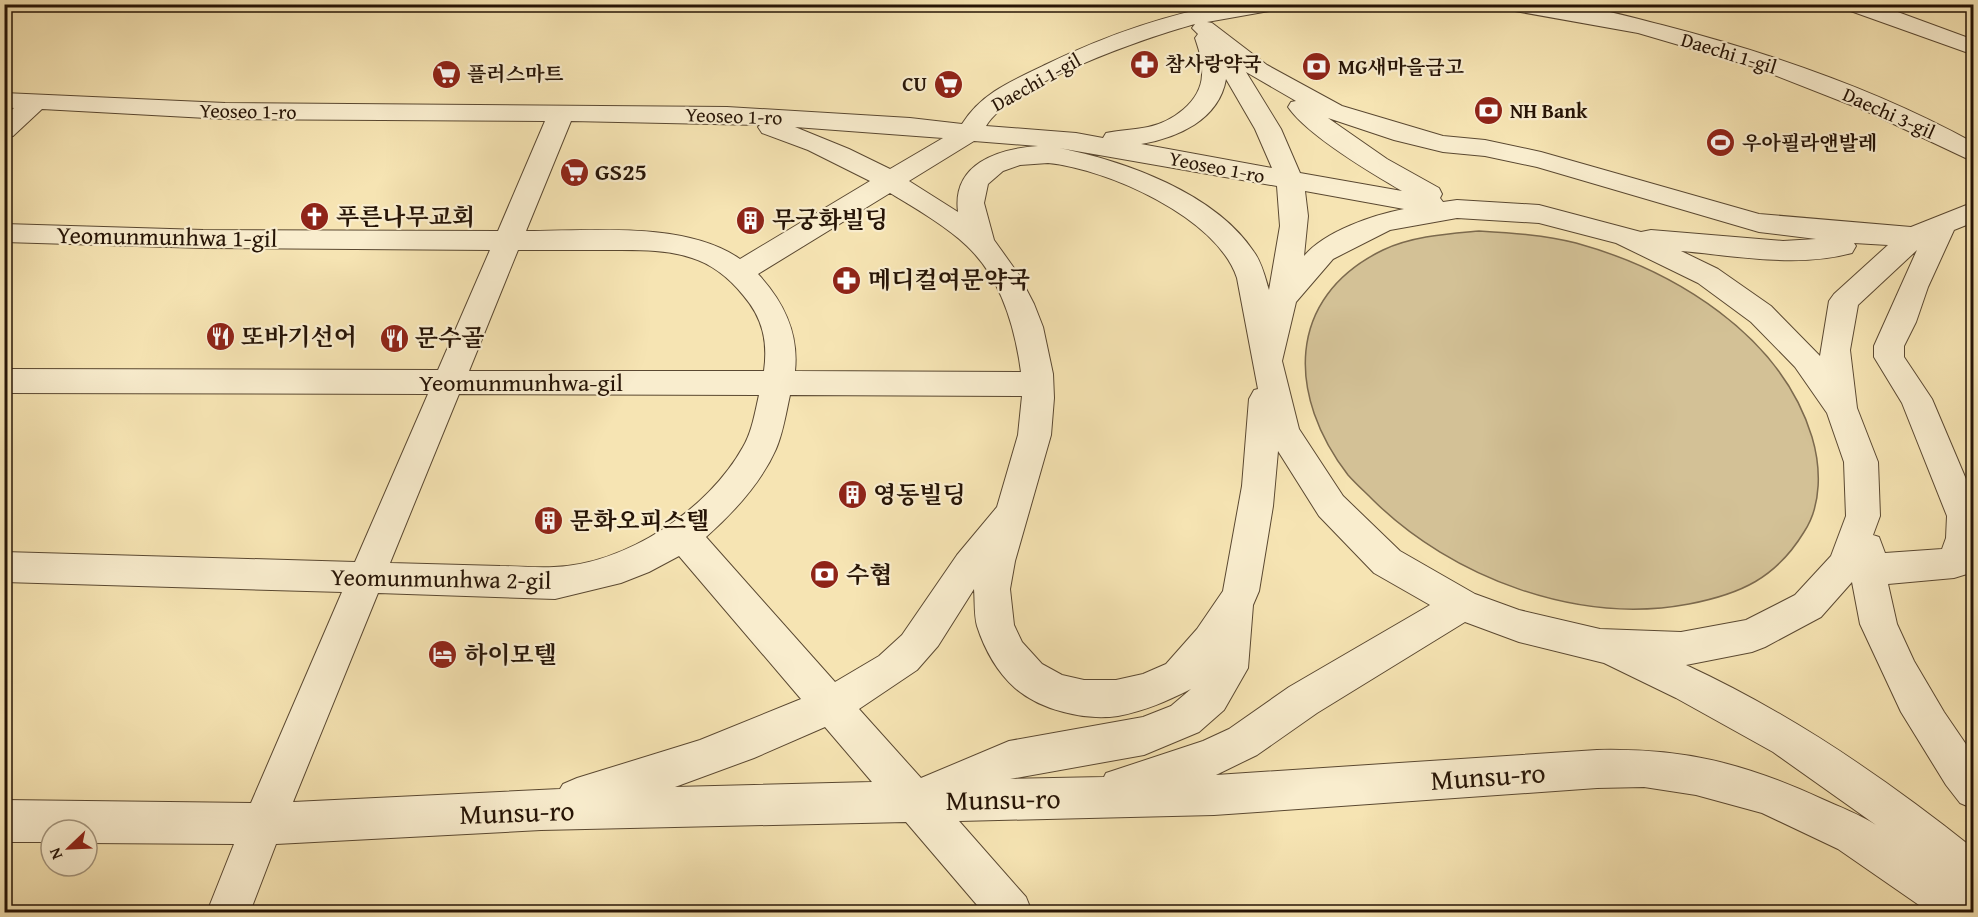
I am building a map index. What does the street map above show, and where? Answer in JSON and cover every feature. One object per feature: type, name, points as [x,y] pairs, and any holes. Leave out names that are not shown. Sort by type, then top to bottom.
[{"type":"street","name":"Daechi 1-gil","points":[[740,272],[969,134],[982,112],[1008,92],[1124,38],[1193,16],[1269,4]]},
{"type":"street","name":"Daechi 1-gil","points":[[1515,4],[1587,15],[1659,22],[1724,49],[1802,76]]},
{"type":"street","points":[[1853,4],[1974,48]]},
{"type":"street","points":[[1193,16],[1364,158],[1385,172],[1457,209]]},
{"type":"street","points":[[1076,141],[1141,138],[1165,132],[1183,123],[1197,110],[1211,91],[1214,63],[1193,16]]},
{"type":"street","points":[[915,801],[1009,760],[1144,736],[1185,719],[1210,697],[1229,668],[1237,600],[1260,478],[1267,361],[1282,299],[1294,215],[1291,181],[1256,105],[1193,16]]},
{"type":"street","points":[[1945,36],[1974,27]]},
{"type":"street","points":[[1258,70],[1333,111],[1403,134],[1443,144],[1485,148],[1541,160],[1759,223],[1849,233],[1914,237]]},
{"type":"street","name":"Daechi 3-gil","points":[[1802,76],[1920,125],[1974,154]]},
{"type":"street","name":"Yeoseo 1-ro","points":[[4,100],[225,111],[727,115],[910,126],[969,134],[1076,141],[1457,209]]},
{"type":"street","points":[[4,130],[34,103]]},
{"type":"street","points":[[229,912],[263,824],[561,114]]},
{"type":"street","points":[[727,115],[794,135],[892,180],[981,242]]},
{"type":"street","points":[[1237,600],[1197,660],[1180,675],[1155,688],[1128,696],[1094,700],[1041,687],[1020,671],[1002,647],[996,624],[992,588],[1037,424],[1038,384],[1022,309],[1007,281],[981,242],[971,221],[969,204],[972,189],[977,178],[995,163],[1016,157],[1053,155],[1114,171],[1184,204],[1223,233],[1247,267],[1282,432],[1331,506],[1387,562],[1462,605],[1519,626],[1600,646],[1678,679],[1758,721],[1825,763],[1918,831],[1974,877]]},
{"type":"street","points":[[1282,299],[1323,252],[1383,222],[1457,209],[1539,214],[1625,236],[1783,251],[1914,237]]},
{"type":"street","points":[[1841,409],[1835,350],[1844,301],[1914,237],[1974,211]]},
{"type":"street","points":[[1869,570],[1954,563],[1963,538],[1964,516],[1916,399],[1889,357],[1889,346],[1912,287],[1944,223]]},
{"type":"street","name":"Yeomunmunhwa 1-gil","points":[[4,233],[203,239],[650,241],[685,246],[714,256],[740,272],[757,291],[772,316],[781,344],[778,383]]},
{"type":"street","points":[[1625,236],[1708,276],[1761,314],[1806,359],[1841,409],[1861,462],[1863,516],[1873,604],[1884,638],[1934,731],[1974,789]]},
{"type":"street","name":"Yeomunmunhwa-gil","points":[[4,381],[1038,384]]},
{"type":"street","name":"Yeomunmunhwa 2-gil","points":[[4,567],[555,583],[600,575],[628,567],[683,536],[725,496],[759,451],[778,383]]},
{"type":"street","points":[[541,810],[727,751],[830,705],[895,666],[921,638],[968,568],[1013,510]]},
{"type":"street","points":[[1600,646],[1680,649],[1752,635],[1808,606],[1845,565],[1863,516]]},
{"type":"street","points":[[683,536],[1011,912]]},
{"type":"street","points":[[1093,797],[1210,758],[1243,742],[1303,700],[1462,605]]},
{"type":"street","name":"Munsu-ro","points":[[4,821],[263,824],[541,810],[1214,795],[1597,769],[1644,768],[1696,775],[1767,794],[1853,834],[1965,912]]},
{"type":"shaded area","points":[[1479,231],[1564,240],[1613,255],[1650,270],[1686,289],[1750,338],[1776,367],[1797,400],[1812,437],[1817,461],[1818,486],[1814,510],[1804,532],[1782,561],[1756,582],[1741,589],[1689,604],[1647,609],[1604,608],[1561,601],[1519,589],[1478,573],[1440,552],[1405,528],[1348,475],[1328,445],[1314,414],[1307,382],[1306,351],[1313,322],[1327,294],[1351,270],[1394,245],[1442,235]]},
{"type":"place","name":"참사랑약국","points":[[1144,64]]},
{"type":"place","name":"MG새마을금고","points":[[1317,67]]},
{"type":"place","name":"플러스마트","points":[[446,74]]},
{"type":"place","name":"CU","points":[[948,84]]},
{"type":"place","name":"NH Bank","points":[[1489,111]]},
{"type":"place","name":"우아필라앤발레","points":[[1721,143]]},
{"type":"place","name":"GS25","points":[[574,172]]},
{"type":"place","name":"푸른나무교회","points":[[315,217]]},
{"type":"place","name":"무궁화빌딩","points":[[751,220]]},
{"type":"place","name":"메디컬여문약국","points":[[847,280]]},
{"type":"place","name":"또바기선어","points":[[220,337]]},
{"type":"place","name":"문수골","points":[[394,338]]},
{"type":"place","name":"영동빌딩","points":[[852,495]]},
{"type":"place","name":"문화오피스텔","points":[[549,521]]},
{"type":"place","name":"수협","points":[[825,575]]},
{"type":"place","name":"하이모텔","points":[[443,655]]}]
